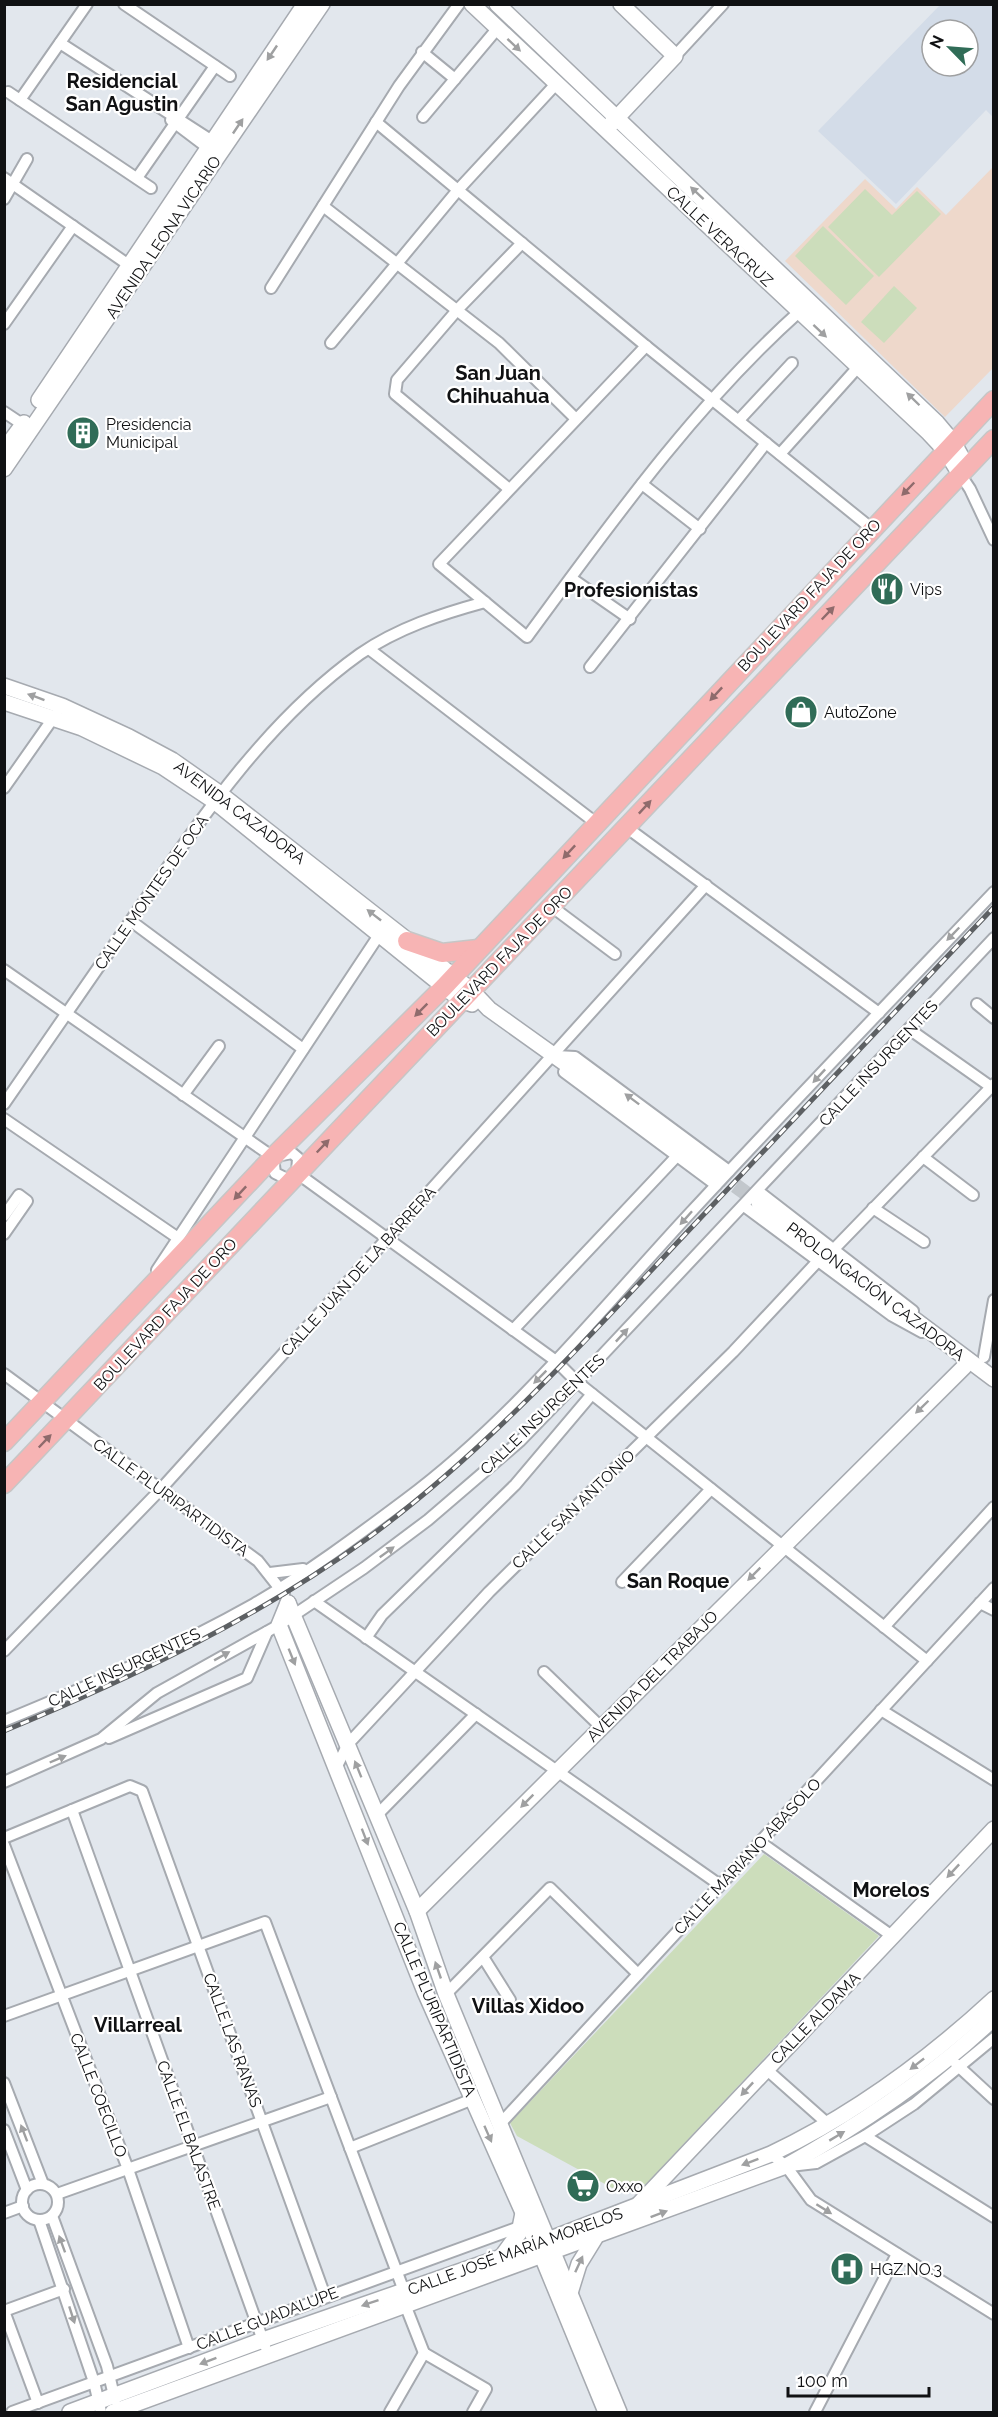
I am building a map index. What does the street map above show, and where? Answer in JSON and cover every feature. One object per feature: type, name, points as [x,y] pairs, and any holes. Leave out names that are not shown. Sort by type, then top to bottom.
[{"type":"main road","name":"BOULEVARD FAJA DE ORO","points":[[4,1442],[273,1157],[449,982],[993,399]]},
{"type":"main road","name":"BOULEVARD FAJA DE ORO","points":[[4,1484],[788,656],[966,477],[993,439]]},
{"type":"main road","points":[[769,637],[788,656]]},
{"type":"main road","points":[[407,941],[442,953],[478,949]]},
{"type":"street","points":[[20,100],[87,4]]},
{"type":"street","points":[[124,4],[230,76]]},
{"type":"street","name":"AVENIDA LEONA VICARIO","points":[[134,268],[210,144],[305,4]]},
{"type":"street","name":"AVENIDA LEONA VICARIO","points":[[4,469],[27,427],[134,268],[322,4]]},
{"type":"street","points":[[271,288],[422,52],[459,4]]},
{"type":"street","name":"CALLE VERACRUZ","points":[[472,4],[859,366],[949,446]]},
{"type":"street","name":"CALLE VERACRUZ","points":[[496,4],[805,294],[938,423],[966,477]]},
{"type":"street","points":[[621,4],[675,56]]},
{"type":"street","points":[[605,130],[723,4]]},
{"type":"street","points":[[423,117],[497,28]]},
{"type":"street","points":[[60,43],[210,144]]},
{"type":"street","points":[[422,52],[455,79]]},
{"type":"street","points":[[137,178],[215,66]]},
{"type":"street","points":[[331,344],[458,190],[556,84]]},
{"type":"street","points":[[8,92],[151,188]]},
{"type":"street","points":[[376,122],[646,346],[871,528]]},
{"type":"street","points":[[4,199],[15,185],[27,159]]},
{"type":"street","points":[[4,178],[134,268]]},
{"type":"street","points":[[323,206],[396,265],[458,309],[523,365],[575,418]]},
{"type":"street","points":[[4,324],[73,225]]},
{"type":"street","points":[[509,489],[396,394],[394,387],[397,380],[458,309],[522,243]]},
{"type":"street","points":[[646,346],[575,418],[439,564],[528,636],[642,484],[713,399],[800,311]]},
{"type":"street","points":[[739,420],[792,363]]},
{"type":"street","points":[[780,454],[859,366]]},
{"type":"street","points":[[4,412],[27,427]]},
{"type":"street","name":"AVENIDA LEONA VICARIO","points":[[4,450],[27,427]]},
{"type":"street","points":[[590,667],[766,443]]},
{"type":"street","points":[[966,477],[993,540]]},
{"type":"street","points":[[642,484],[700,529]]},
{"type":"street","points":[[571,578],[630,619]]},
{"type":"street","name":"CALLE MONTES DE OCA","points":[[6,1100],[217,797],[327,680],[369,649],[401,630],[485,602]]},
{"type":"street","points":[[369,649],[596,823]]},
{"type":"street","name":"AVENIDA CAZADORA","points":[[4,686],[58,712],[217,797],[407,941],[449,982]]},
{"type":"street","name":"AVENIDA CAZADORA","points":[[4,702],[58,712]]},
{"type":"street","points":[[4,788],[58,712]]},
{"type":"street","name":"AVENIDA CAZADORA","points":[[217,797],[379,935],[449,982]]},
{"type":"street","points":[[626,827],[879,1013]]},
{"type":"street","name":"CALLE JUAN DE LA BARRERA","points":[[4,1651],[161,1489],[555,1056],[706,885]]},
{"type":"street","name":"CALLE INSURGENTES","points":[[4,1721],[97,1682],[280,1588],[425,1484],[477,1439],[556,1361],[721,1176],[993,892]]},
{"type":"street","points":[[551,906],[615,954]]},
{"type":"street","points":[[131,921],[303,1049]]},
{"type":"street","points":[[133,1306],[379,935]]},
{"type":"street","name":"CALLE INSURGENTES","points":[[291,1609],[314,1601],[428,1520],[520,1441],[754,1200],[993,938]]},
{"type":"street","points":[[4,970],[273,1157],[292,1153],[298,1158],[297,1173]]},
{"type":"street","points":[[449,982],[721,1176]]},
{"type":"street","points":[[977,1004],[993,1018]]},
{"type":"street","points":[[834,1249],[992,1087],[909,1029]]},
{"type":"street","points":[[183,1095],[219,1046]]},
{"type":"street","points":[[555,1056],[564,1072],[677,1156],[721,1176]]},
{"type":"street","points":[[4,1119],[178,1238]]},
{"type":"street","points":[[513,1330],[677,1156]]},
{"type":"street","points":[[273,1157],[274,1173],[281,1178],[286,1179],[297,1173]]},
{"type":"street","points":[[922,1157],[973,1195]]},
{"type":"street","points":[[297,1173],[556,1361],[577,1382],[927,1660]]},
{"type":"street","points":[[4,1216],[19,1195],[27,1201],[4,1234]]},
{"type":"street","points":[[754,1200],[834,1249],[901,1300],[937,1338]]},
{"type":"street","points":[[754,1200],[818,1261],[891,1315],[937,1338]]},
{"type":"street","name":"PROLONGACIÓN CAZADORA","points":[[754,1200],[993,1378]]},
{"type":"street","points":[[873,1208],[924,1242]]},
{"type":"street","name":"CALLE SAN ANTONIO","points":[[338,1766],[348,1744],[414,1671],[566,1514],[733,1352],[818,1261]]},
{"type":"street","points":[[973,1362],[991,1339],[993,1300]]},
{"type":"street","name":"AVENIDA DEL TRABAJO","points":[[417,1911],[782,1546],[973,1362],[991,1339]]},
{"type":"street","name":"CALLE PLURIPARTIDISTA","points":[[4,1374],[248,1552],[270,1573],[280,1588],[291,1609],[417,1911],[446,1994],[500,2124],[606,2412]]},
{"type":"street","points":[[366,1638],[382,1615],[515,1485],[592,1394]]},
{"type":"street","points":[[622,1582],[711,1489]]},
{"type":"street","points":[[884,1627],[993,1507]]},
{"type":"street","points":[[270,1573],[291,1572],[314,1564]]},
{"type":"street","name":"CALLE MARIANO ABASOLO","points":[[500,2124],[993,1588]]},
{"type":"street","points":[[314,1601],[720,1885]]},
{"type":"street","points":[[980,1603],[993,1610]]},
{"type":"street","points":[[86,1747],[247,1678],[273,1628],[291,1609]]},
{"type":"street","name":"CALLE INSURGENTES","points":[[4,1782],[86,1747],[114,1730],[157,1693],[273,1628]]},
{"type":"street","name":"CALLE PLURIPARTIDISTA","points":[[273,1628],[338,1766],[425,1992],[523,2219],[545,2249],[570,2293],[619,2412]]},
{"type":"street","points":[[544,1672],[601,1727]]},
{"type":"street","points":[[881,1710],[993,1780]]},
{"type":"street","points":[[377,1815],[476,1714]]},
{"type":"street","name":"CALLE LAS RANAS","points":[[72,1810],[130,1786],[142,1791],[326,2296]]},
{"type":"street","points":[[4,1839],[72,1810]]},
{"type":"street","name":"CALLE EL BALASTRE","points":[[72,1810],[269,2357]]},
{"type":"street","name":"CALLE ALDAMA","points":[[636,2207],[993,1829]]},
{"type":"street","points":[[760,1842],[892,1936]]},
{"type":"street","name":"CALLE COECILLO","points":[[4,1845],[128,2169],[189,2348]]},
{"type":"street","points":[[380,1876],[398,1868]]},
{"type":"street","points":[[446,1994],[550,1888],[638,1974]]},
{"type":"street","points":[[4,2016],[265,1922],[404,2291]]},
{"type":"street","points":[[483,1957],[510,2000]]},
{"type":"street","name":"CALLE JOSÉ MARÍA MORELOS","points":[[70,2412],[100,2407],[148,2406],[269,2357],[406,2307],[545,2249],[636,2207],[771,2154],[828,2124],[904,2074],[944,2052],[993,1999]]},
{"type":"street","name":"CALLE JOSÉ MARÍA MORELOS","points":[[117,2408],[263,2340],[499,2258],[595,2238],[787,2166],[870,2115],[944,2052],[993,2018]]},
{"type":"street","points":[[787,2166],[816,2163],[865,2136],[914,2104],[960,2068],[993,2038]]},
{"type":"street","points":[[944,2052],[993,2099]]},
{"type":"street","points":[[766,2069],[828,2124]]},
{"type":"street","points":[[4,2083],[43,2184],[57,2194],[58,2206],[52,2216],[39,2220],[28,2216],[23,2206],[27,2190],[4,2130]]},
{"type":"street","points":[[57,2194],[331,2097]]},
{"type":"street","points":[[350,2148],[473,2099]]},
{"type":"street","points":[[865,2136],[993,2217]]},
{"type":"street","points":[[771,2154],[787,2166],[811,2200],[993,2314]]},
{"type":"street","points":[[27,2190],[43,2184]]},
{"type":"street","points":[[4,2213],[23,2206]]},
{"type":"street","points":[[52,2216],[110,2378],[117,2408]]},
{"type":"street","points":[[499,2258],[516,2241],[523,2219]]},
{"type":"street","name":"CALLE GUADALUPE","points":[[12,2412],[110,2378],[396,2271],[523,2219]]},
{"type":"street","points":[[39,2220],[64,2289],[100,2407]]},
{"type":"street","points":[[570,2293],[579,2264],[595,2238]]},
{"type":"street","points":[[815,2412],[897,2254]]},
{"type":"street","points":[[38,2403],[5,2311],[64,2289]]},
{"type":"street","points":[[406,2307],[424,2353],[486,2390],[473,2412]]},
{"type":"street","points":[[390,2412],[424,2353]]},
{"type":"shaded area","points":[[940,5],[993,5],[993,117],[986,110],[896,204],[818,131],[920,26],[920,78],[980,78],[980,18],[927,18]]},
{"type":"shaded area","points":[[993,167],[993,368],[945,417],[785,261],[865,179],[896,209],[917,187],[946,215]]},
{"type":"green space","points":[[865,189],[892,215],[917,191],[941,214],[879,277],[828,227]]},
{"type":"green space","points":[[823,226],[874,276],[846,305],[795,256]]},
{"type":"green space","points":[[894,286],[917,308],[884,343],[861,322]]},
{"type":"green space","points":[[764,1854],[879,1936],[646,2184],[616,2190],[517,2136],[510,2123]]},
{"type":"tunnel","points":[[717,1172],[759,1203]]},
{"type":"railway","points":[[4,1731],[146,1668],[238,1621],[326,1567],[410,1506],[490,1436],[528,1399],[994,907]]},
{"type":"place","name":"Presidencia Municipal","points":[[83,433]]},
{"type":"place","name":"Vips","points":[[887,589]]},
{"type":"place","name":"AutoZone","points":[[801,712]]},
{"type":"place","name":"Oxxo","points":[[583,2186]]},
{"type":"place","name":"HGZ.NO.3","points":[[847,2269]]},
{"type":"district","name":"Residencial San Agustin","points":[[122,92]]},
{"type":"district","name":"San Juan Chihuahua","points":[[498,384]]},
{"type":"district","name":"Profesionistas","points":[[631,590]]},
{"type":"district","name":"San Roque","points":[[678,1581]]},
{"type":"district","name":"Morelos","points":[[891,1890]]},
{"type":"district","name":"Villas Xidoo","points":[[528,2006]]},
{"type":"district","name":"Villarreal","points":[[138,2025]]}]
